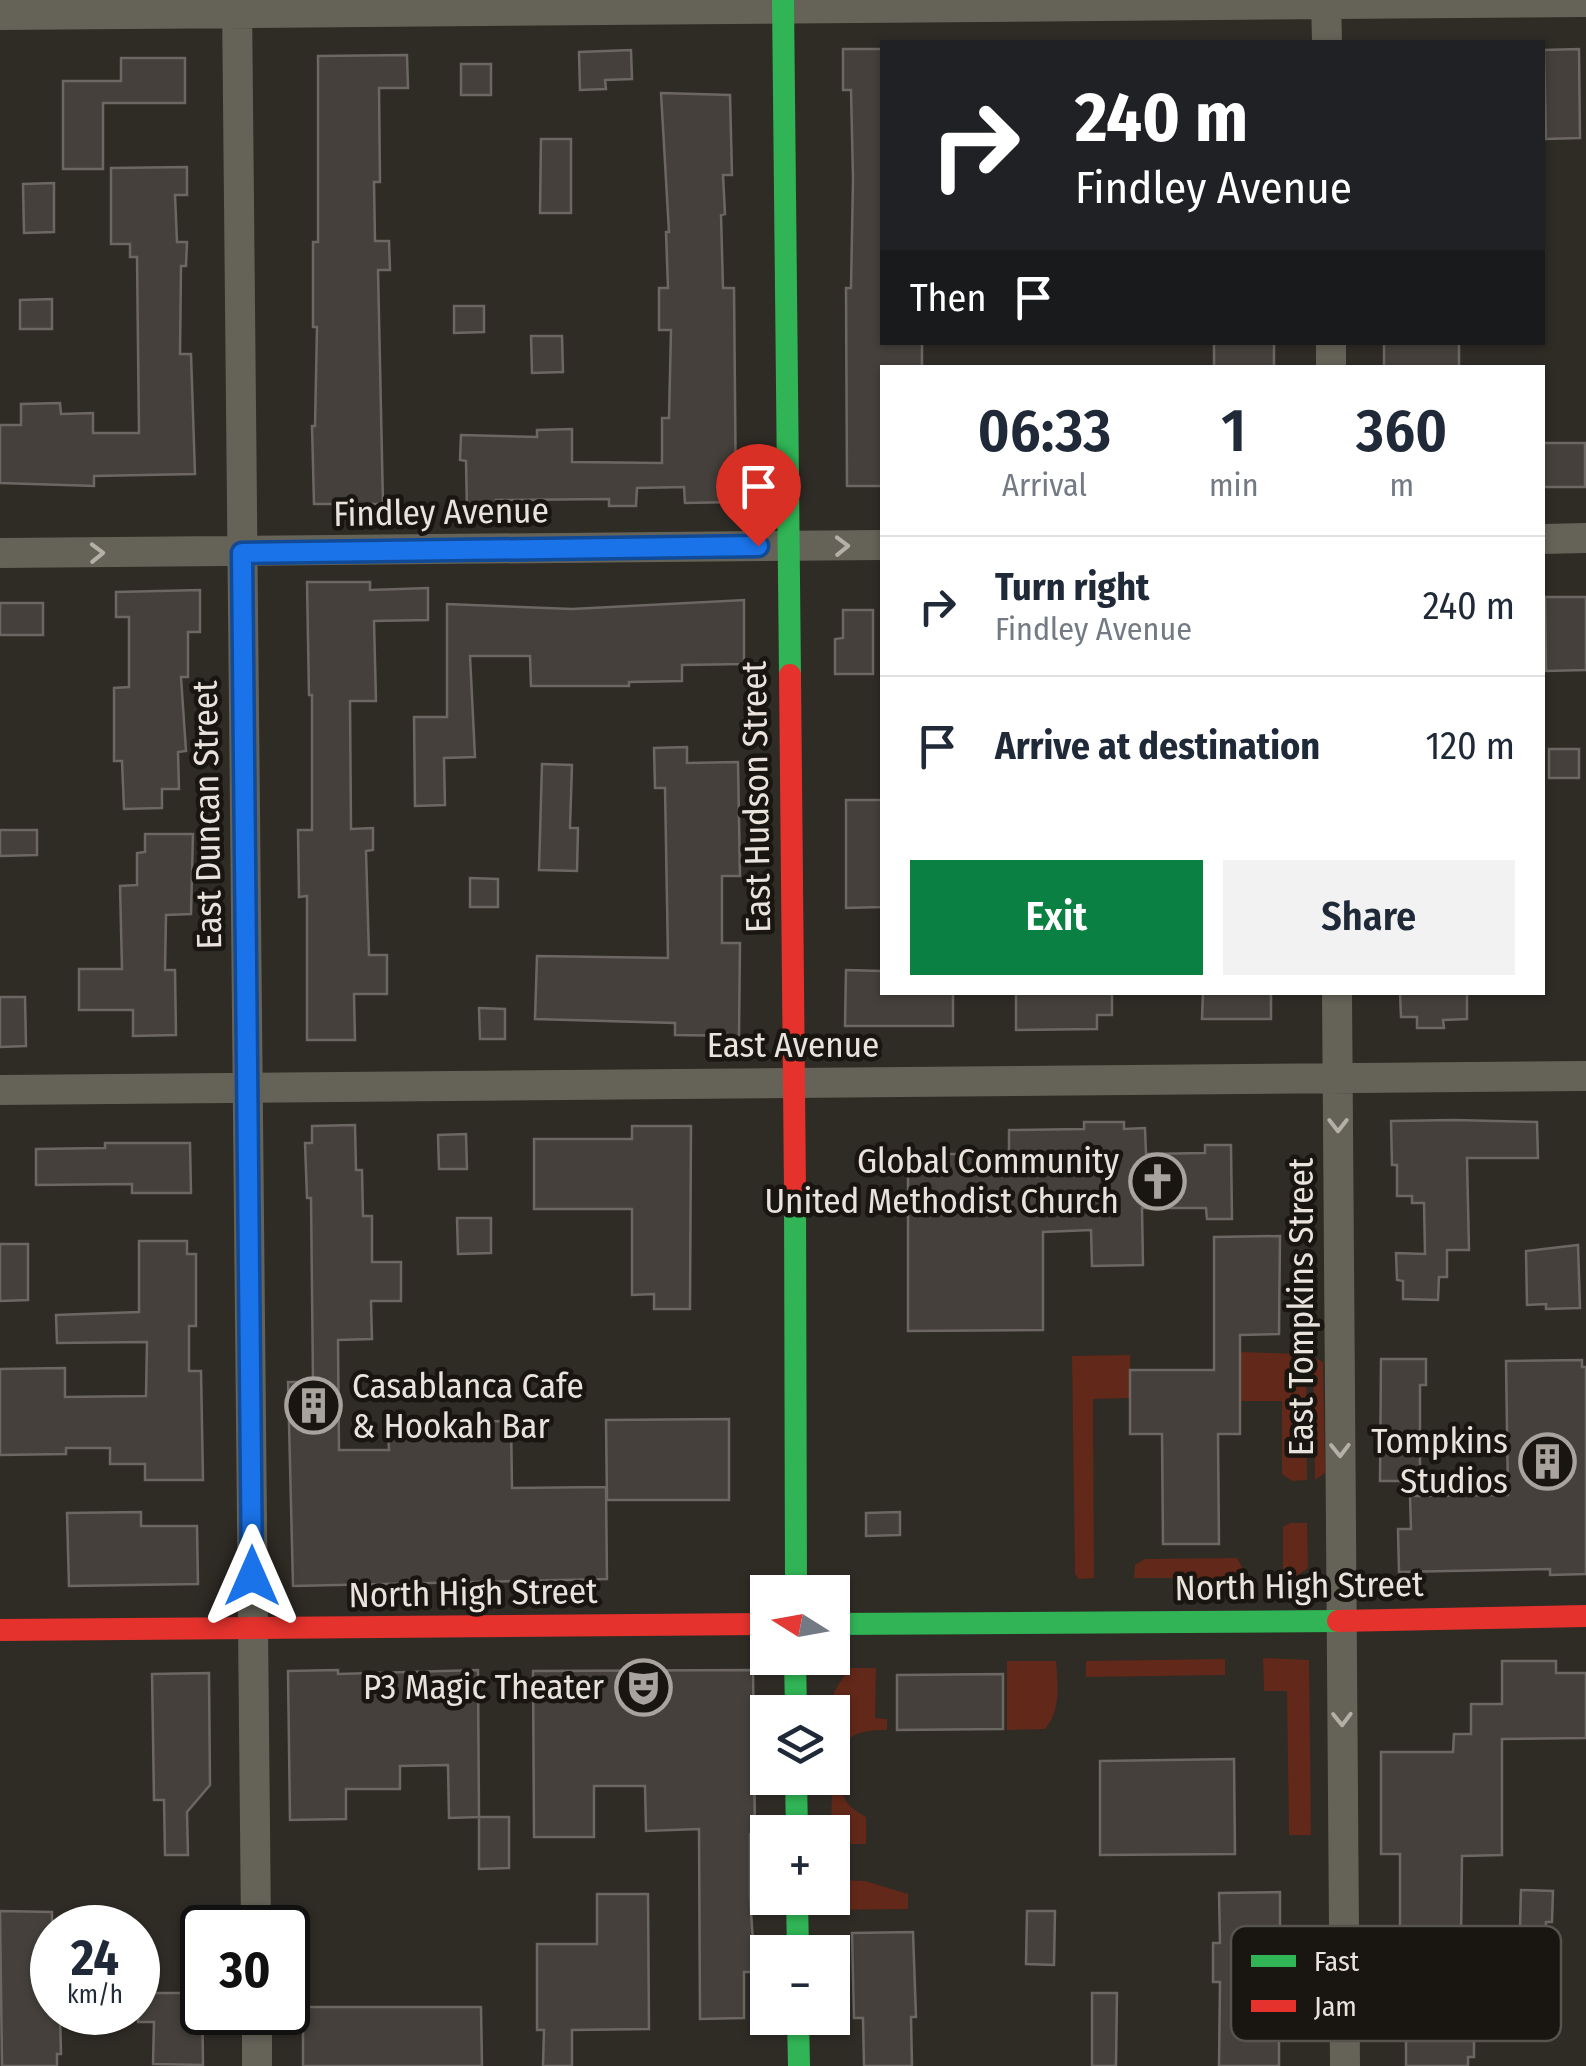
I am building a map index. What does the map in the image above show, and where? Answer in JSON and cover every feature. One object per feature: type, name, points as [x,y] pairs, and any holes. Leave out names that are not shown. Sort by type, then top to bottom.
[{"type":"main road","name":"East Hudson Street","points":[[783,4],[796,1575]]},
{"type":"main road","name":"North High Street","points":[[850,1624],[1586,1616]]},
{"type":"main road","name":"North High Street","points":[[0,1630],[750,1624]]},
{"type":"main road","points":[[798,2035],[799,2066]]},
{"type":"street","points":[[1326,2],[1327,40]]},
{"type":"street","points":[[0,15],[237,6],[1586,2]]},
{"type":"street","name":"East Duncan Street","points":[[237,6],[256,1905]]},
{"type":"street","points":[[1545,539],[1586,538]]},
{"type":"street","name":"Findley Avenue","points":[[0,553],[880,545]]},
{"type":"street","name":"East Tompkins Street","points":[[1337,995],[1344,1926]]},
{"type":"street","name":"East Avenue","points":[[0,1090],[1586,1076]]},
{"type":"street","points":[[256,2035],[257,2066]]},
{"type":"street","name":"East Tompkins Street","points":[[1345,2041],[1345,2066]]},
{"type":"shaded area","points":[[1240,1352],[1306,1354],[1307,1480],[1292,1481],[1282,1474],[1282,1401],[1240,1401]]},
{"type":"shaded area","points":[[1130,1355],[1130,1398],[1093,1399],[1094,1578],[1079,1579],[1075,1574],[1072,1356]]},
{"type":"shaded area","points":[[1313,1357],[1323,1362],[1325,1473],[1315,1480]]},
{"type":"shaded area","points":[[1307,1523],[1308,1568],[1298,1575],[1283,1576],[1283,1527]]},
{"type":"shaded area","points":[[1237,1558],[1243,1578],[1134,1578],[1135,1565],[1145,1559]]},
{"type":"shaded area","points":[[1263,1658],[1309,1660],[1311,1835],[1289,1835],[1287,1691],[1264,1691]]},
{"type":"shaded area","points":[[1225,1659],[1225,1675],[1086,1677],[1086,1661]]},
{"type":"shaded area","points":[[1007,1661],[1056,1661],[1056,1706],[1045,1729],[1007,1730]]},
{"type":"shaded area","points":[[850,1668],[876,1668],[875,1718],[887,1719],[887,1730],[866,1731],[850,1738],[850,1695],[834,1692],[845,1675],[850,1675]]},
{"type":"shaded area","points":[[832,1795],[843,1795],[848,1804],[866,1817],[866,1844],[850,1844],[850,1815],[831,1815]]},
{"type":"shaded area","points":[[850,1881],[908,1894],[908,1909],[850,1910]]},
{"type":"building","points":[[843,49],[880,49],[880,345],[922,345],[922,365],[880,365],[880,486],[847,486],[846,288],[851,288],[853,179],[851,90],[843,90]]},
{"type":"building","points":[[1579,49],[1580,138],[1546,139],[1545,50]]},
{"type":"building","points":[[631,50],[632,79],[605,80],[606,89],[580,90],[579,52]]},
{"type":"building","points":[[407,55],[408,88],[379,88],[380,182],[374,182],[375,241],[389,241],[390,270],[378,270],[383,504],[314,504],[312,426],[317,327],[313,327],[313,242],[318,242],[318,56]]},
{"type":"building","points":[[121,58],[185,58],[185,103],[103,103],[103,169],[63,169],[63,81],[121,81]]},
{"type":"building","points":[[461,64],[491,64],[491,95],[461,95]]},
{"type":"building","points":[[661,93],[730,95],[732,175],[723,175],[725,214],[721,215],[723,288],[734,288],[736,502],[685,503],[684,487],[637,488],[636,506],[609,506],[609,499],[496,500],[496,510],[467,511],[461,435],[537,437],[537,430],[572,429],[572,462],[662,463],[662,418],[669,418],[671,330],[659,330],[659,288],[668,288],[669,232]]},
{"type":"building","points":[[541,139],[571,139],[571,213],[540,213]]},
{"type":"building","points":[[187,167],[187,195],[175,195],[177,242],[187,242],[186,266],[181,266],[180,354],[191,354],[195,474],[94,476],[94,486],[0,483],[0,425],[21,425],[21,404],[60,403],[61,414],[93,413],[93,433],[139,433],[137,257],[130,257],[130,244],[111,244],[111,168]]},
{"type":"building","points":[[54,183],[54,232],[24,233],[23,184]]},
{"type":"building","points":[[52,299],[52,329],[20,329],[20,300]]},
{"type":"building","points":[[454,306],[484,306],[484,332],[454,333]]},
{"type":"building","points":[[531,336],[562,336],[563,372],[532,373]]},
{"type":"building","points":[[1214,345],[1274,345],[1274,365],[1214,365]]},
{"type":"building","points":[[1384,345],[1459,345],[1459,365],[1384,365]]},
{"type":"building","points":[[1545,443],[1585,443],[1585,487],[1545,487]]},
{"type":"building","points":[[307,582],[370,582],[370,590],[428,588],[428,620],[374,621],[376,701],[350,701],[351,829],[373,828],[373,850],[366,851],[369,955],[387,955],[387,994],[354,994],[355,1040],[307,1040],[307,896],[299,897],[298,830],[312,830]]},
{"type":"building","points":[[200,590],[200,632],[188,632],[188,677],[181,677],[186,751],[178,752],[179,789],[162,789],[162,808],[124,809],[122,761],[114,761],[114,688],[129,687],[129,617],[116,617],[116,592]]},
{"type":"building","points":[[1545,597],[1586,597],[1586,670],[1546,671]]},
{"type":"building","points":[[744,600],[744,664],[682,665],[682,681],[629,682],[629,686],[531,686],[530,656],[470,656],[475,757],[444,758],[445,805],[415,806],[414,717],[447,717],[447,604],[572,609]]},
{"type":"building","points":[[0,603],[43,603],[43,635],[0,635]]},
{"type":"building","points":[[843,610],[873,610],[873,674],[835,674],[835,639],[843,638]]},
{"type":"building","points":[[687,747],[687,763],[738,762],[740,876],[722,876],[722,943],[740,943],[739,1036],[675,1035],[675,1023],[535,1019],[537,956],[668,958],[665,788],[655,788],[654,748]]},
{"type":"building","points":[[1549,749],[1579,749],[1579,778],[1549,778]]},
{"type":"building","points":[[542,764],[572,765],[570,828],[578,828],[577,871],[539,870]]},
{"type":"building","points":[[846,800],[880,800],[880,907],[846,908]]},
{"type":"building","points":[[0,830],[37,830],[37,855],[0,856]]},
{"type":"building","points":[[145,834],[193,834],[191,914],[166,915],[165,970],[175,970],[176,1035],[133,1036],[133,1010],[79,1010],[79,969],[122,969],[120,886],[137,885],[137,853],[145,852]]},
{"type":"building","points":[[470,878],[498,879],[498,907],[470,907]]},
{"type":"building","points":[[846,970],[880,971],[880,995],[953,995],[953,1026],[845,1026]]},
{"type":"building","points":[[1016,995],[1112,995],[1112,1015],[1097,1015],[1097,1029],[1016,1030]]},
{"type":"building","points":[[1203,995],[1271,995],[1271,1019],[1202,1019]]},
{"type":"building","points":[[1400,995],[1467,995],[1467,1019],[1443,1020],[1444,1028],[1417,1028],[1417,1017],[1401,1017]]},
{"type":"building","points":[[0,997],[25,997],[26,1046],[0,1047]]},
{"type":"building","points":[[479,1008],[505,1009],[505,1039],[480,1039]]},
{"type":"building","points":[[1391,1121],[1537,1122],[1538,1158],[1467,1158],[1469,1250],[1447,1250],[1447,1277],[1439,1277],[1438,1300],[1403,1299],[1403,1281],[1397,1280],[1396,1253],[1425,1254],[1424,1203],[1412,1203],[1412,1196],[1397,1196]]},
{"type":"building","points":[[1084,1122],[1124,1122],[1124,1129],[1145,1128],[1146,1154],[1205,1153],[1205,1145],[1231,1145],[1232,1219],[1207,1219],[1206,1208],[1142,1208],[1143,1265],[1092,1266],[1091,1230],[1043,1232],[1043,1330],[908,1331],[908,1154],[1009,1154],[1009,1130],[1084,1129]]},
{"type":"building","points":[[355,1125],[356,1170],[362,1170],[363,1216],[372,1216],[372,1262],[401,1262],[401,1301],[371,1301],[372,1339],[338,1340],[339,1450],[389,1450],[388,1433],[435,1432],[435,1422],[511,1421],[512,1488],[606,1487],[607,1579],[293,1586],[288,1382],[313,1382],[311,1198],[307,1198],[305,1143],[312,1143],[312,1126]]},
{"type":"building","points":[[632,1126],[691,1126],[690,1309],[654,1309],[654,1294],[632,1295],[632,1209],[534,1209],[534,1139],[632,1139]]},
{"type":"building","points":[[466,1134],[467,1169],[439,1169],[438,1135]]},
{"type":"building","points":[[105,1143],[190,1143],[191,1193],[132,1193],[132,1184],[36,1185],[36,1149],[105,1148]]},
{"type":"building","points":[[457,1218],[491,1218],[491,1253],[458,1254]]},
{"type":"building","points":[[1280,1236],[1279,1334],[1240,1335],[1240,1434],[1218,1434],[1219,1544],[1163,1544],[1162,1434],[1130,1434],[1130,1370],[1214,1370],[1214,1237]]},
{"type":"building","points":[[139,1241],[187,1241],[187,1254],[196,1254],[196,1326],[189,1326],[189,1371],[201,1371],[203,1480],[145,1480],[145,1464],[110,1464],[110,1448],[66,1448],[66,1454],[0,1455],[0,1369],[65,1368],[65,1397],[146,1396],[147,1342],[57,1343],[56,1315],[139,1312]]},
{"type":"building","points":[[0,1244],[28,1244],[28,1300],[0,1301]]},
{"type":"building","points":[[1578,1245],[1580,1308],[1527,1305],[1526,1251]]},
{"type":"building","points":[[1381,1359],[1426,1359],[1426,1385],[1420,1385],[1420,1481],[1380,1481]]},
{"type":"building","name":"Tompkins Studios","points":[[1582,1360],[1582,1367],[1586,1367],[1586,1574],[1550,1575],[1550,1569],[1399,1572],[1398,1529],[1411,1529],[1410,1496],[1508,1495],[1506,1361]]},
{"type":"building","points":[[729,1419],[729,1500],[607,1500],[606,1420]]},
{"type":"building","points":[[141,1512],[141,1526],[197,1526],[198,1584],[69,1586],[67,1513]]},
{"type":"building","points":[[900,1512],[900,1535],[866,1536],[866,1513]]},
{"type":"building","points":[[1502,1661],[1556,1661],[1556,1673],[1586,1673],[1586,1738],[1502,1739],[1502,1855],[1462,1856],[1461,1926],[1400,1926],[1400,1854],[1381,1854],[1381,1752],[1453,1752],[1454,1734],[1471,1734],[1471,1704],[1502,1704]]},
{"type":"building","points":[[338,1670],[338,1674],[478,1670],[479,1817],[449,1818],[448,1765],[400,1766],[400,1789],[346,1789],[346,1819],[290,1820],[288,1671]]},
{"type":"building","points":[[750,1670],[753,1675],[753,1695],[750,1695],[750,1795],[755,1795],[755,1815],[750,1815],[753,1935],[750,1972],[744,1972],[744,2018],[700,2019],[699,1829],[646,1831],[645,1786],[594,1786],[594,1837],[534,1837],[533,1671]]},
{"type":"building","points":[[209,1673],[210,1785],[187,1812],[188,1855],[165,1855],[164,1800],[154,1800],[152,1674]]},
{"type":"building","points":[[1003,1674],[1003,1729],[897,1730],[897,1675]]},
{"type":"building","points":[[1234,1759],[1235,1854],[1100,1855],[1100,1761]]},
{"type":"building","points":[[479,1817],[509,1817],[509,1868],[479,1869]]},
{"type":"building","points":[[1521,1890],[1553,1891],[1552,1922],[1546,1922],[1546,1926],[1520,1926]]},
{"type":"building","points":[[1280,1892],[1280,1926],[1231,1926],[1231,2041],[1279,2041],[1279,2066],[1219,2066],[1220,1982],[1213,1982],[1213,1943],[1220,1943],[1219,1893]]},
{"type":"building","points":[[597,1894],[648,1894],[649,2029],[572,2030],[572,2066],[543,2066],[544,2030],[537,2030],[537,1944],[597,1944]]},
{"type":"building","points":[[0,1911],[30,1912],[30,2035],[61,2035],[61,2054],[57,2054],[57,2066],[2,2066]]},
{"type":"building","points":[[1027,1911],[1055,1911],[1054,1965],[1026,1964]]},
{"type":"building","points":[[913,1932],[916,2017],[911,2017],[912,2066],[864,2066],[863,2018],[854,2018],[852,1933]]},
{"type":"building","points":[[160,1993],[180,1993],[180,2035],[203,2035],[203,2065],[153,2064],[154,2035],[160,2035]]},
{"type":"building","points":[[1092,1993],[1117,1993],[1116,2066],[1092,2066]]},
{"type":"building","points":[[310,2007],[481,2007],[482,2066],[303,2066],[303,2035],[310,2035]]},
{"type":"building","points":[[1406,2041],[1474,2041],[1474,2057],[1468,2057],[1468,2066],[1406,2066]]},
{"type":"traffic: fast","points":[[783,0],[790,675]]},
{"type":"traffic: fast","points":[[795,1190],[796,1575]]},
{"type":"traffic: fast","points":[[850,1624],[1338,1621]]},
{"type":"traffic: fast","points":[[795,1675],[796,1695]]},
{"type":"traffic: fast","points":[[796,1795],[797,1815]]},
{"type":"traffic: fast","points":[[797,1915],[798,1935]]},
{"type":"traffic: fast","points":[[798,2035],[799,2066]]},
{"type":"traffic: jam","points":[[790,675],[795,1190]]},
{"type":"traffic: jam","points":[[1338,1621],[1586,1616]]},
{"type":"traffic: jam","points":[[0,1630],[750,1624]]},
{"type":"place","name":"Global Community United Methodist Church","points":[[1158,1181]]},
{"type":"place","name":"Casablanca Cafe & Hookah Bar","points":[[313,1406]]},
{"type":"place","name":"Tompkins Studios","points":[[1547,1461]]},
{"type":"place","name":"P3 Magic Theater","points":[[643,1687]]},
{"type":"route","points":[[252,1576],[242,553],[758,546]]}]
